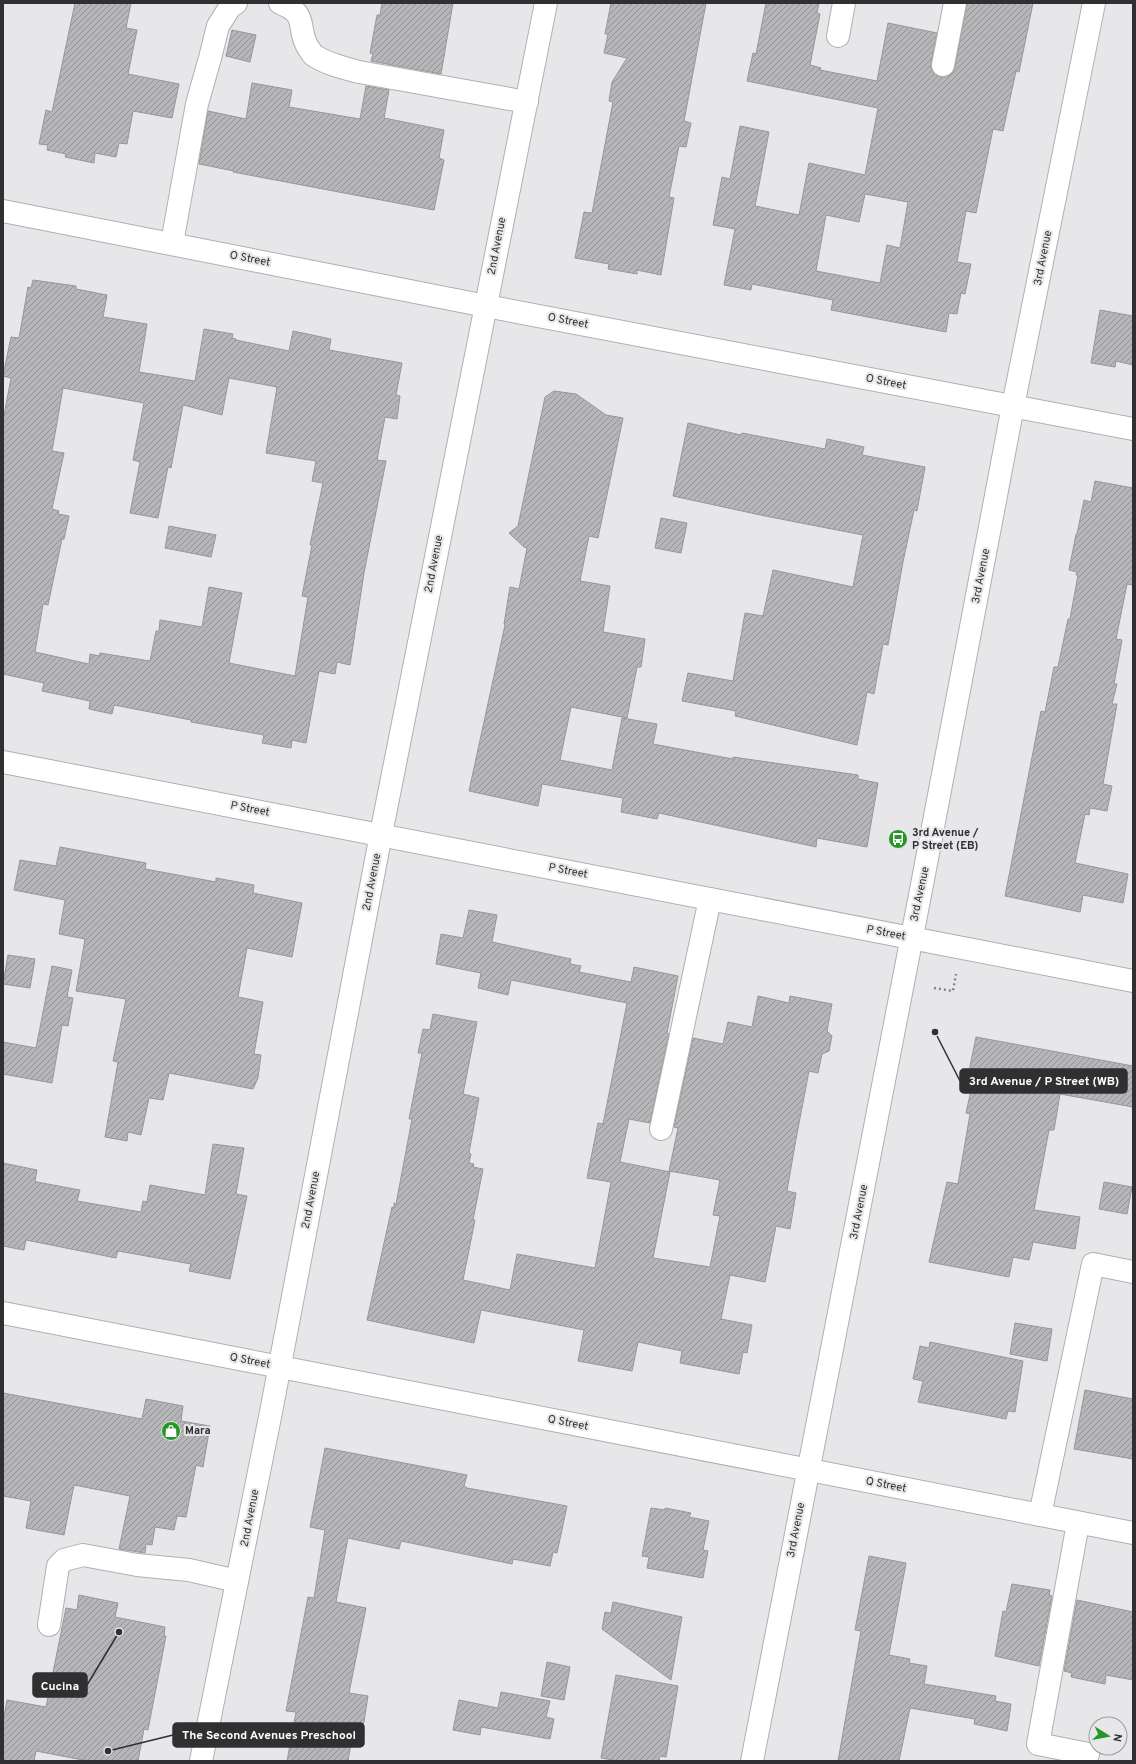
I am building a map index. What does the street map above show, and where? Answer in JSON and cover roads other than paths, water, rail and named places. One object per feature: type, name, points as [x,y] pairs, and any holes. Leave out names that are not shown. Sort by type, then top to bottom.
[{"type":"street","points":[[172,244],[197,104],[218,26],[230,7],[236,3]]},
{"type":"street","points":[[280,3],[291,7],[301,19],[304,41],[314,56],[334,65],[359,72],[527,102]]},
{"type":"street","name":"2nd Avenue","points":[[201,1761],[279,1367],[381,834],[546,3]]},
{"type":"street","points":[[838,36],[844,3]]},
{"type":"street","points":[[943,65],[955,3]]},
{"type":"street","name":"3rd Avenue","points":[[752,1761],[1013,406],[1094,3]]},
{"type":"street","name":"O Street","points":[[3,211],[486,306],[1133,429]]},
{"type":"street","name":"P Street","points":[[3,762],[381,834],[1133,981]]},
{"type":"street","points":[[661,1129],[710,899]]},
{"type":"street","points":[[1040,1514],[1093,1264],[1133,1272]]},
{"type":"street","name":"Q Street","points":[[3,1313],[1040,1514],[1133,1534]]},
{"type":"street","points":[[1078,1523],[1038,1744],[1088,1754]]},
{"type":"street","points":[[49,1625],[58,1566],[64,1560],[83,1555],[137,1565],[189,1570],[237,1580]]},
{"type":"place","name":"3rd Avenue / P Street (EB)","points":[[898,839]]},
{"type":"place","name":"3rd Avenue / P Street (WB)","points":[[935,1032]]},
{"type":"place","name":"Mara","points":[[171,1431]]},
{"type":"place","name":"Cucina","points":[[119,1632]]},
{"type":"place","name":"The Second Avenues Preschool","points":[[108,1751]]}]
